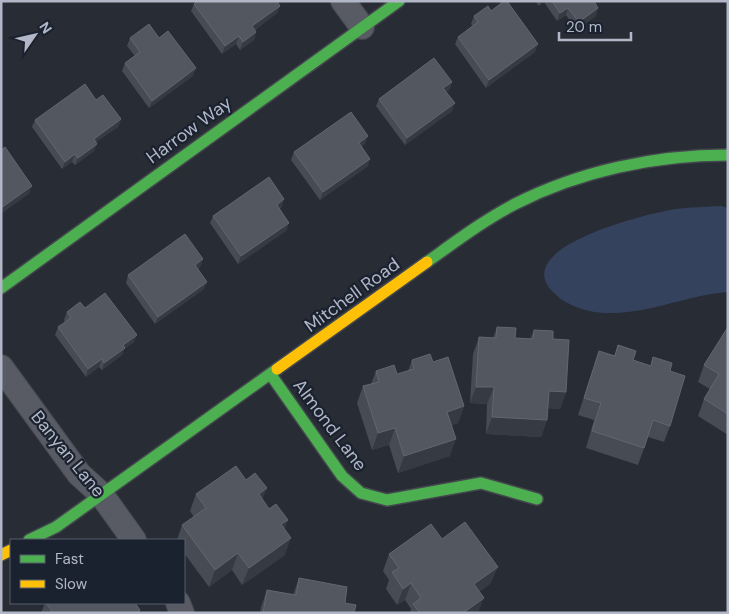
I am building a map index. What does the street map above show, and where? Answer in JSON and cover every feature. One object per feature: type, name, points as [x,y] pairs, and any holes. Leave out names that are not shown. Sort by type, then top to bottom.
[{"type":"main road","name":"Harrow Way","points":[[1,288],[399,1]]},
{"type":"main road","name":"Mitchell Road","points":[[31,539],[56,527],[464,235],[515,204],[571,180],[640,162],[706,155],[728,155]]},
{"type":"main road","name":"Almond Lane","points":[[271,374],[342,476],[361,493],[387,500],[481,483],[537,499]]},
{"type":"street","points":[[343,1],[362,27]]},
{"type":"street","name":"Banyan Lane","points":[[1,367],[79,474],[101,494],[133,539]]},
{"type":"water","points":[[721,206],[728,208],[728,292],[638,311],[601,313],[578,308],[564,301],[553,292],[544,276],[549,261],[565,247],[613,225],[639,217],[682,208]]},
{"type":"building","points":[[197,1],[277,1],[280,6],[252,26],[256,32],[243,42],[239,36],[225,46],[194,4]]},
{"type":"building","points":[[504,1],[507,1],[538,44],[489,80],[458,37],[478,22],[474,16],[488,6],[491,11]]},
{"type":"building","points":[[552,1],[594,1],[598,8],[579,22],[568,8],[560,13]]},
{"type":"building","points":[[149,24],[159,38],[168,31],[196,68],[152,101],[125,63],[140,52],[130,38]]},
{"type":"building","points":[[434,58],[452,82],[443,88],[455,103],[407,138],[379,99]]},
{"type":"building","points":[[85,84],[96,100],[103,95],[121,119],[94,139],[97,144],[78,158],[75,154],[65,162],[35,120]]},
{"type":"building","points":[[351,112],[368,136],[359,143],[370,159],[323,192],[294,152]]},
{"type":"building","points":[[5,147],[32,186],[1,208],[1,150]]},
{"type":"building","points":[[269,177],[284,199],[277,205],[289,223],[241,256],[213,216]]},
{"type":"building","points":[[185,234],[203,259],[195,265],[207,282],[158,317],[128,275]]},
{"type":"building","points":[[105,293],[137,335],[123,345],[125,348],[104,363],[102,359],[88,369],[58,327],[71,318],[67,312],[80,302],[85,308]]},
{"type":"building","points":[[497,327],[516,328],[515,338],[533,339],[534,330],[553,331],[553,339],[569,340],[566,392],[549,391],[547,420],[492,417],[494,387],[476,387],[479,337],[496,338]]},
{"type":"building","points":[[728,327],[728,414],[704,399],[719,374],[704,365]]},
{"type":"building","points":[[618,345],[636,351],[633,360],[651,366],[653,357],[672,363],[670,371],[685,376],[670,426],[653,420],[644,448],[592,431],[601,403],[584,398],[599,351],[615,356]]},
{"type":"building","points":[[430,354],[433,362],[448,357],[464,406],[447,412],[456,439],[404,456],[395,428],[378,433],[363,386],[379,382],[376,371],[394,365],[397,374],[414,369],[412,360]]},
{"type":"building","points":[[236,466],[246,480],[255,473],[267,488],[259,494],[269,509],[276,504],[288,520],[281,524],[291,538],[249,568],[238,553],[215,570],[182,525],[206,508],[196,494]]},
{"type":"building","points":[[465,522],[498,567],[474,584],[484,598],[463,613],[420,613],[413,604],[421,598],[411,583],[403,589],[392,572],[399,568],[389,554],[431,524],[442,539]]},
{"type":"building","points":[[299,578],[347,587],[345,603],[356,605],[354,613],[263,613],[267,590],[296,595]]},
{"type":"building","points":[[47,604],[136,604],[140,610],[137,613],[50,613],[52,611]]},
{"type":"traffic: fast","points":[[1,288],[399,1]]},
{"type":"traffic: fast","points":[[427,262],[503,210],[565,182],[618,167],[646,162],[673,158],[728,155]]},
{"type":"traffic: fast","points":[[31,539],[56,527],[277,369]]},
{"type":"traffic: fast","points":[[271,375],[342,476],[361,493],[387,500],[481,483],[537,499]]},
{"type":"traffic: slow","points":[[277,369],[427,262]]},
{"type":"traffic: slow","points":[[1,555],[10,550]]}]
